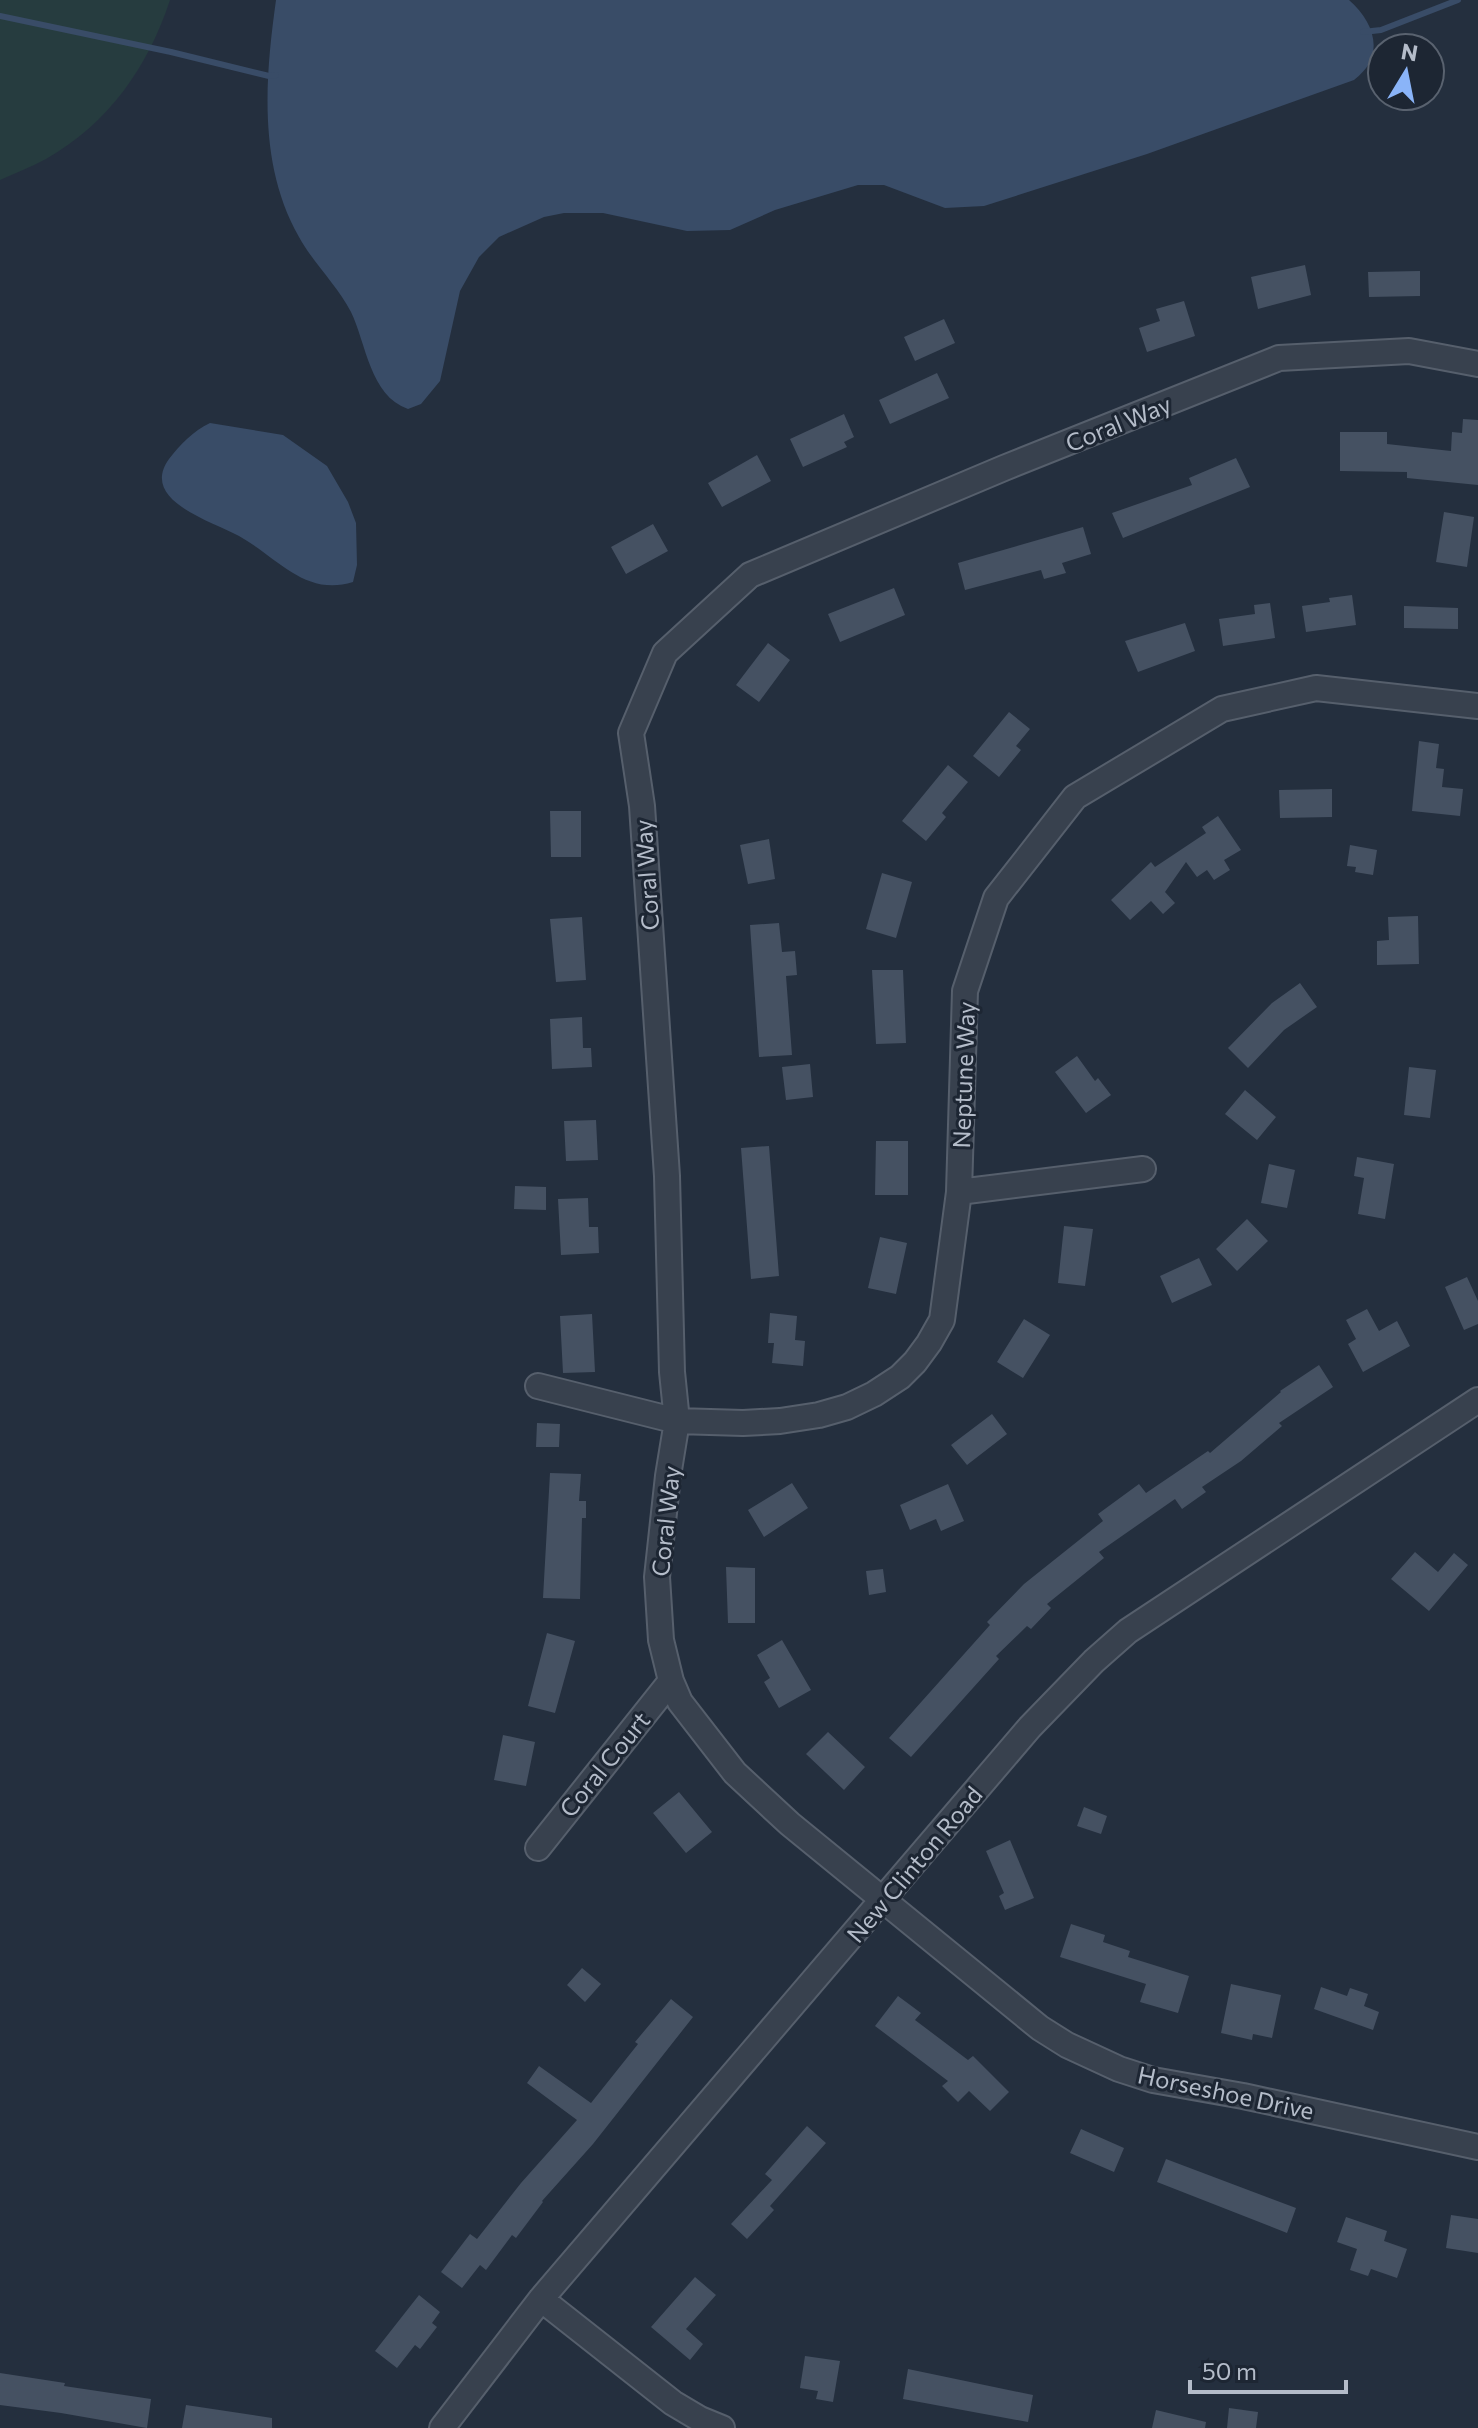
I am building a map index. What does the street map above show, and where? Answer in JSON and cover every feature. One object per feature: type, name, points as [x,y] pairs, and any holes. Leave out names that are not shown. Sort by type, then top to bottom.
[{"type":"street","name":"Coral Way","points":[[883,1900],[790,1824],[735,1773],[680,1702],[671,1681],[661,1640],[657,1577],[677,1421],[672,1372],[667,1176],[642,806],[631,733],[665,653],[750,575],[1004,468],[1279,358],[1409,351],[1478,364]]},
{"type":"street","name":"Neptune Way","points":[[538,1386],[677,1421],[743,1423],[819,1415],[860,1401],[900,1377],[915,1362],[942,1320],[959,1192],[965,991],[996,898],[1075,797],[1222,709],[1316,688],[1478,706]]},
{"type":"street","points":[[959,1192],[1143,1169]]},
{"type":"street","name":"New Clinton Road","points":[[442,2428],[541,2299],[1030,1727],[1094,1661],[1128,1631],[1478,1400]]},
{"type":"street","name":"Coral Court","points":[[538,1848],[671,1681]]},
{"type":"street","name":"Horseshoe Drive","points":[[883,1900],[1040,2028],[1067,2045],[1119,2069],[1153,2080],[1258,2099],[1478,2147]]},
{"type":"street","points":[[541,2299],[673,2403],[722,2428]]},
{"type":"green space","points":[[0,0],[170,0],[138,70],[107,111],[69,145],[0,180]]},
{"type":"water","points":[[276,0],[1349,0],[1365,19],[1371,32],[1366,32],[1366,68],[1354,80],[1147,154],[984,206],[945,208],[884,185],[858,185],[775,210],[730,230],[687,231],[603,213],[564,213],[544,217],[499,237],[479,257],[460,291],[440,381],[421,404],[408,409],[385,393],[377,381],[351,312],[305,247],[286,209],[271,151],[269,60]]},
{"type":"water","points":[[210,423],[283,435],[327,466],[356,523],[357,565],[353,582],[336,585],[306,580],[239,536],[197,516],[171,498],[163,487],[162,474],[169,459],[187,439]]},
{"type":"building","points":[[1305,265],[1311,295],[1258,309],[1251,277]]},
{"type":"building","points":[[1420,271],[1420,296],[1369,297],[1368,272]]},
{"type":"building","points":[[1184,301],[1195,336],[1147,352],[1139,328],[1160,321],[1156,309]]},
{"type":"building","points":[[944,319],[955,343],[915,361],[904,337]]},
{"type":"building","points":[[937,373],[949,398],[890,424],[879,400]]},
{"type":"building","points":[[844,414],[854,437],[844,442],[847,447],[803,467],[790,439]]},
{"type":"building","points":[[1463,419],[1478,420],[1478,485],[1407,478],[1407,472],[1340,471],[1340,432],[1387,432],[1387,444],[1451,451],[1452,432],[1462,433]]},
{"type":"building","points":[[757,455],[771,481],[722,507],[708,483]]},
{"type":"building","points":[[1236,458],[1250,487],[1123,538],[1112,513],[1192,485],[1189,478]]},
{"type":"building","points":[[1444,512],[1474,517],[1467,567],[1436,562]]},
{"type":"building","points":[[653,524],[668,551],[626,574],[611,547]]},
{"type":"building","points":[[1083,527],[1091,554],[1062,563],[1066,573],[1044,579],[1041,570],[965,590],[958,563]]},
{"type":"building","points":[[894,588],[905,615],[840,642],[828,614]]},
{"type":"building","points":[[1352,595],[1356,625],[1306,632],[1302,606]]},
{"type":"building","points":[[1270,603],[1275,638],[1223,646],[1219,619],[1255,614],[1254,605]]},
{"type":"building","points":[[1404,606],[1458,608],[1458,629],[1404,628]]},
{"type":"building","points":[[1185,623],[1195,651],[1138,672],[1125,641]]},
{"type":"building","points":[[768,643],[790,660],[759,702],[736,685]]},
{"type":"building","points":[[1009,712],[1030,729],[1016,746],[1021,750],[999,777],[973,756]]},
{"type":"building","points":[[1419,741],[1439,744],[1436,768],[1444,769],[1442,787],[1463,789],[1460,816],[1412,811]]},
{"type":"building","points":[[948,765],[968,782],[942,813],[946,817],[926,841],[902,821]]},
{"type":"building","points":[[1332,789],[1332,817],[1280,818],[1279,790]]},
{"type":"building","points":[[550,811],[581,811],[581,857],[551,857]]},
{"type":"building","points":[[1218,816],[1241,850],[1224,860],[1230,870],[1214,880],[1207,870],[1197,877],[1186,862],[1165,892],[1175,903],[1163,914],[1151,901],[1130,920],[1111,900],[1151,862],[1155,867],[1206,833],[1202,827]]},
{"type":"building","points":[[769,839],[775,879],[748,884],[740,845]]},
{"type":"building","points":[[1350,845],[1377,850],[1373,875],[1355,872],[1356,867],[1347,866]]},
{"type":"building","points":[[882,873],[912,882],[896,938],[866,929]]},
{"type":"building","points":[[1418,916],[1419,964],[1377,965],[1377,941],[1389,940],[1388,917]]},
{"type":"building","points":[[582,917],[586,980],[556,982],[550,919]]},
{"type":"building","points":[[779,923],[782,952],[795,951],[797,975],[786,976],[792,1055],[759,1057],[750,925]]},
{"type":"building","points":[[872,970],[903,970],[906,1043],[876,1044]]},
{"type":"building","points":[[1300,983],[1317,1007],[1284,1030],[1248,1068],[1228,1048],[1272,1003]]},
{"type":"building","points":[[582,1017],[583,1048],[591,1048],[592,1067],[552,1069],[550,1019]]},
{"type":"building","points":[[1077,1056],[1095,1081],[1098,1078],[1111,1095],[1086,1113],[1055,1072]]},
{"type":"building","points":[[810,1064],[813,1097],[786,1100],[782,1067]]},
{"type":"building","points":[[1409,1067],[1436,1070],[1430,1118],[1404,1115]]},
{"type":"building","points":[[1245,1090],[1276,1117],[1257,1140],[1225,1114]]},
{"type":"building","points":[[596,1120],[598,1160],[566,1161],[564,1121]]},
{"type":"building","points":[[876,1141],[908,1141],[908,1195],[875,1195]]},
{"type":"building","points":[[769,1146],[779,1276],[751,1279],[741,1148]]},
{"type":"building","points":[[1357,1157],[1394,1164],[1385,1219],[1358,1214],[1364,1178],[1354,1176]]},
{"type":"building","points":[[1269,1164],[1295,1170],[1287,1208],[1261,1203]]},
{"type":"building","points":[[515,1186],[546,1187],[546,1210],[514,1209]]},
{"type":"building","points":[[588,1198],[589,1227],[598,1227],[599,1253],[561,1255],[558,1199]]},
{"type":"building","points":[[1247,1219],[1268,1241],[1237,1271],[1216,1249]]},
{"type":"building","points":[[1064,1226],[1093,1229],[1085,1286],[1058,1283]]},
{"type":"building","points":[[880,1237],[907,1243],[896,1294],[868,1288]]},
{"type":"building","points":[[1199,1258],[1212,1285],[1172,1303],[1160,1276]]},
{"type":"building","points":[[1467,1277],[1478,1301],[1478,1324],[1464,1330],[1445,1287]]},
{"type":"building","points":[[1367,1309],[1379,1331],[1397,1321],[1410,1346],[1363,1372],[1348,1344],[1356,1339],[1346,1320]]},
{"type":"building","points":[[770,1313],[797,1316],[795,1340],[805,1341],[803,1366],[772,1363],[774,1343],[768,1343]]},
{"type":"building","points":[[592,1314],[595,1372],[563,1373],[560,1316]]},
{"type":"building","points":[[1024,1319],[1050,1335],[1023,1378],[997,1362]]},
{"type":"building","points":[[1319,1365],[1333,1387],[1279,1423],[1282,1426],[1241,1461],[1202,1487],[1206,1492],[1182,1509],[1175,1499],[1099,1552],[1104,1558],[1047,1604],[1051,1608],[1031,1629],[1027,1626],[996,1656],[999,1659],[911,1757],[889,1738],[990,1625],[987,1622],[1024,1584],[1103,1521],[1098,1514],[1139,1484],[1146,1493],[1208,1451],[1210,1453],[1280,1391]]},
{"type":"building","points":[[992,1414],[1007,1434],[967,1465],[951,1445]]},
{"type":"building","points":[[537,1423],[560,1424],[559,1447],[536,1447]]},
{"type":"building","points":[[550,1473],[581,1474],[579,1501],[586,1501],[586,1518],[582,1518],[580,1599],[543,1598]]},
{"type":"building","points":[[792,1483],[808,1508],[764,1537],[748,1510]]},
{"type":"building","points":[[948,1484],[964,1521],[941,1531],[936,1519],[910,1530],[900,1505]]},
{"type":"building","points":[[1415,1552],[1438,1572],[1454,1553],[1468,1565],[1429,1611],[1391,1579]]},
{"type":"building","points":[[726,1567],[755,1568],[755,1623],[728,1623]]},
{"type":"building","points":[[883,1569],[886,1592],[869,1595],[866,1571]]},
{"type":"building","points":[[547,1633],[575,1641],[555,1713],[528,1706]]},
{"type":"building","points":[[782,1640],[811,1690],[779,1708],[764,1682],[770,1678],[757,1655]]},
{"type":"building","points":[[828,1732],[865,1767],[844,1790],[806,1754]]},
{"type":"building","points":[[503,1735],[535,1742],[526,1786],[494,1780]]},
{"type":"building","points":[[679,1792],[712,1832],[686,1853],[653,1813]]},
{"type":"building","points":[[1084,1807],[1107,1816],[1101,1834],[1077,1826]]},
{"type":"building","points":[[1010,1840],[1034,1898],[1005,1910],[999,1896],[1004,1893],[986,1851]]},
{"type":"building","points":[[1071,1924],[1105,1935],[1103,1942],[1130,1951],[1128,1957],[1189,1976],[1178,2013],[1140,2002],[1146,1984],[1060,1957]]},
{"type":"building","points":[[582,1968],[601,1984],[585,2002],[567,1985]]},
{"type":"building","points":[[1231,1984],[1281,1995],[1272,2038],[1253,2034],[1252,2040],[1221,2033]]},
{"type":"building","points":[[1321,1987],[1347,1996],[1350,1988],[1368,1994],[1364,2006],[1379,2012],[1373,2030],[1314,2009]]},
{"type":"building","points":[[898,1996],[921,2013],[915,2020],[968,2060],[973,2056],[1009,2092],[990,2111],[969,2091],[958,2102],[942,2086],[948,2081],[875,2026]]},
{"type":"building","points":[[671,1999],[693,2017],[593,2144],[542,2201],[516,2238],[512,2235],[486,2270],[480,2265],[462,2288],[441,2272],[470,2234],[477,2239],[577,2120],[527,2083],[539,2066],[591,2103]]},
{"type":"building","points":[[807,2126],[826,2143],[770,2206],[774,2210],[747,2239],[731,2224],[772,2180],[765,2174]]},
{"type":"building","points":[[1081,2129],[1124,2148],[1114,2172],[1070,2153]]},
{"type":"building","points":[[1166,2159],[1296,2208],[1287,2233],[1157,2182]]},
{"type":"building","points":[[1451,2215],[1478,2219],[1478,2253],[1446,2248]]},
{"type":"building","points":[[1346,2217],[1387,2231],[1384,2241],[1407,2249],[1397,2278],[1371,2269],[1368,2276],[1350,2270],[1357,2249],[1337,2242]]},
{"type":"building","points":[[695,2277],[716,2295],[686,2329],[703,2344],[690,2360],[651,2327]]},
{"type":"building","points":[[419,2295],[440,2312],[432,2323],[437,2327],[420,2349],[415,2345],[397,2368],[375,2351]]},
{"type":"building","points":[[805,2356],[840,2361],[833,2402],[816,2399],[818,2391],[800,2388]]},
{"type":"building","points":[[908,2369],[1033,2395],[1028,2422],[903,2399]]},
{"type":"building","points":[[0,2373],[151,2399],[147,2428],[0,2405]]},
{"type":"building","points":[[186,2405],[272,2418],[272,2428],[182,2428]]},
{"type":"building","points":[[1229,2408],[1258,2412],[1256,2428],[1227,2428]]},
{"type":"building","points":[[1156,2410],[1206,2422],[1205,2428],[1152,2428]]},
{"type":"waterway","points":[[1363,32],[1381,30],[1458,0]]},
{"type":"waterway","points":[[0,16],[269,76],[276,75]]}]
